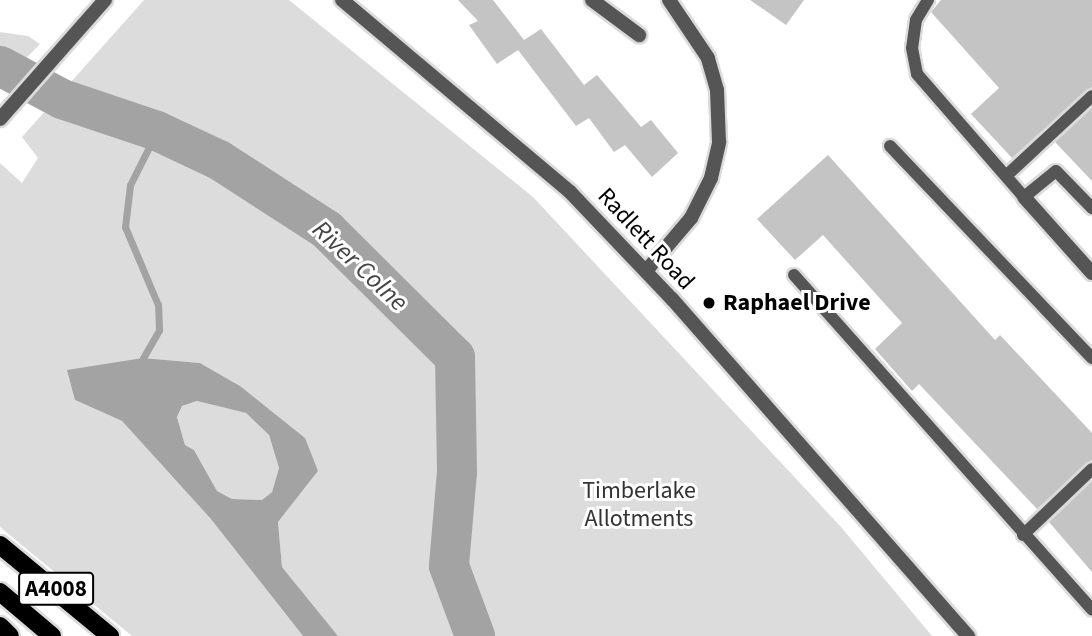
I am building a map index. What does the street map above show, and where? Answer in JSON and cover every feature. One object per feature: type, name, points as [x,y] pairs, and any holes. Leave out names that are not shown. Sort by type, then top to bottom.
[{"type":"main road","name":"A4008","points":[[0,545],[110,636]]},
{"type":"main road","points":[[0,592],[52,636]]},
{"type":"main road","name":"A4008","points":[[0,626],[10,636]]},
{"type":"street","points":[[3,115],[105,0]]},
{"type":"street","name":"Radlett Road","points":[[342,0],[523,149],[646,271],[968,636]]},
{"type":"street","points":[[592,0],[639,35]]},
{"type":"street","points":[[646,271],[691,218],[711,178],[719,142],[717,90],[708,58],[669,0]]},
{"type":"street","points":[[1024,197],[1092,273]]},
{"type":"lane","points":[[928,0],[916,20],[912,48],[917,74],[1024,197],[1056,171],[1092,208]]},
{"type":"lane","points":[[1006,176],[1092,96]]},
{"type":"lane","points":[[890,146],[1092,358]]},
{"type":"lane","points":[[794,275],[1023,535],[1092,609]]},
{"type":"lane","points":[[1023,535],[1092,469]]},
{"type":"green space","name":"Timberlake Allotments","points":[[144,0],[289,0],[533,197],[841,527],[932,636],[338,636],[282,567],[278,522],[318,471],[240,386],[200,363],[143,358],[75,400],[122,421],[210,518],[303,636],[132,636],[0,527],[0,163],[22,183],[38,158],[22,137]]},
{"type":"green space","points":[[0,32],[28,36],[40,44],[0,85]]},
{"type":"green space","points":[[197,401],[246,413],[269,435],[279,468],[272,492],[262,500],[232,499],[217,491],[194,450],[185,445],[177,417],[182,406]]},
{"type":"shaded area","points":[[143,358],[200,363],[240,386],[305,438],[318,471],[278,522],[282,567],[338,636],[303,636],[210,518],[122,421],[75,400],[67,370]],"holes":[[[197,401],[246,413],[269,435],[279,468],[272,492],[262,500],[232,499],[217,491],[194,450],[185,445],[177,417],[182,406]]]},
{"type":"building","points":[[458,0],[493,0],[524,40],[541,29],[584,85],[597,75],[641,127],[651,120],[678,153],[652,177],[625,145],[614,152],[589,118],[576,126],[518,50],[497,64],[469,25],[478,21]]},
{"type":"building","points":[[750,0],[804,0],[786,25]]},
{"type":"building","points":[[941,0],[1092,0],[1092,87],[1012,158],[971,114],[999,88],[931,12]]},
{"type":"building","points":[[1092,108],[1092,181],[1055,142]]},
{"type":"building","points":[[828,155],[995,340],[1000,335],[1092,433],[1092,460],[1037,509],[919,384],[912,391],[875,349],[902,323],[823,235],[795,260],[757,219]]},
{"type":"building","points":[[1092,481],[1092,572],[1049,522]]},
{"type":"waterway","name":"River Colne","points":[[0,66],[62,99],[157,131],[219,160],[327,230],[455,357],[457,472],[449,566],[475,636]]},
{"type":"waterway","points":[[143,358],[159,330],[158,305],[125,227],[130,185],[157,131]]},
{"type":"place","name":"Raphael Drive","points":[[709,303]]}]
